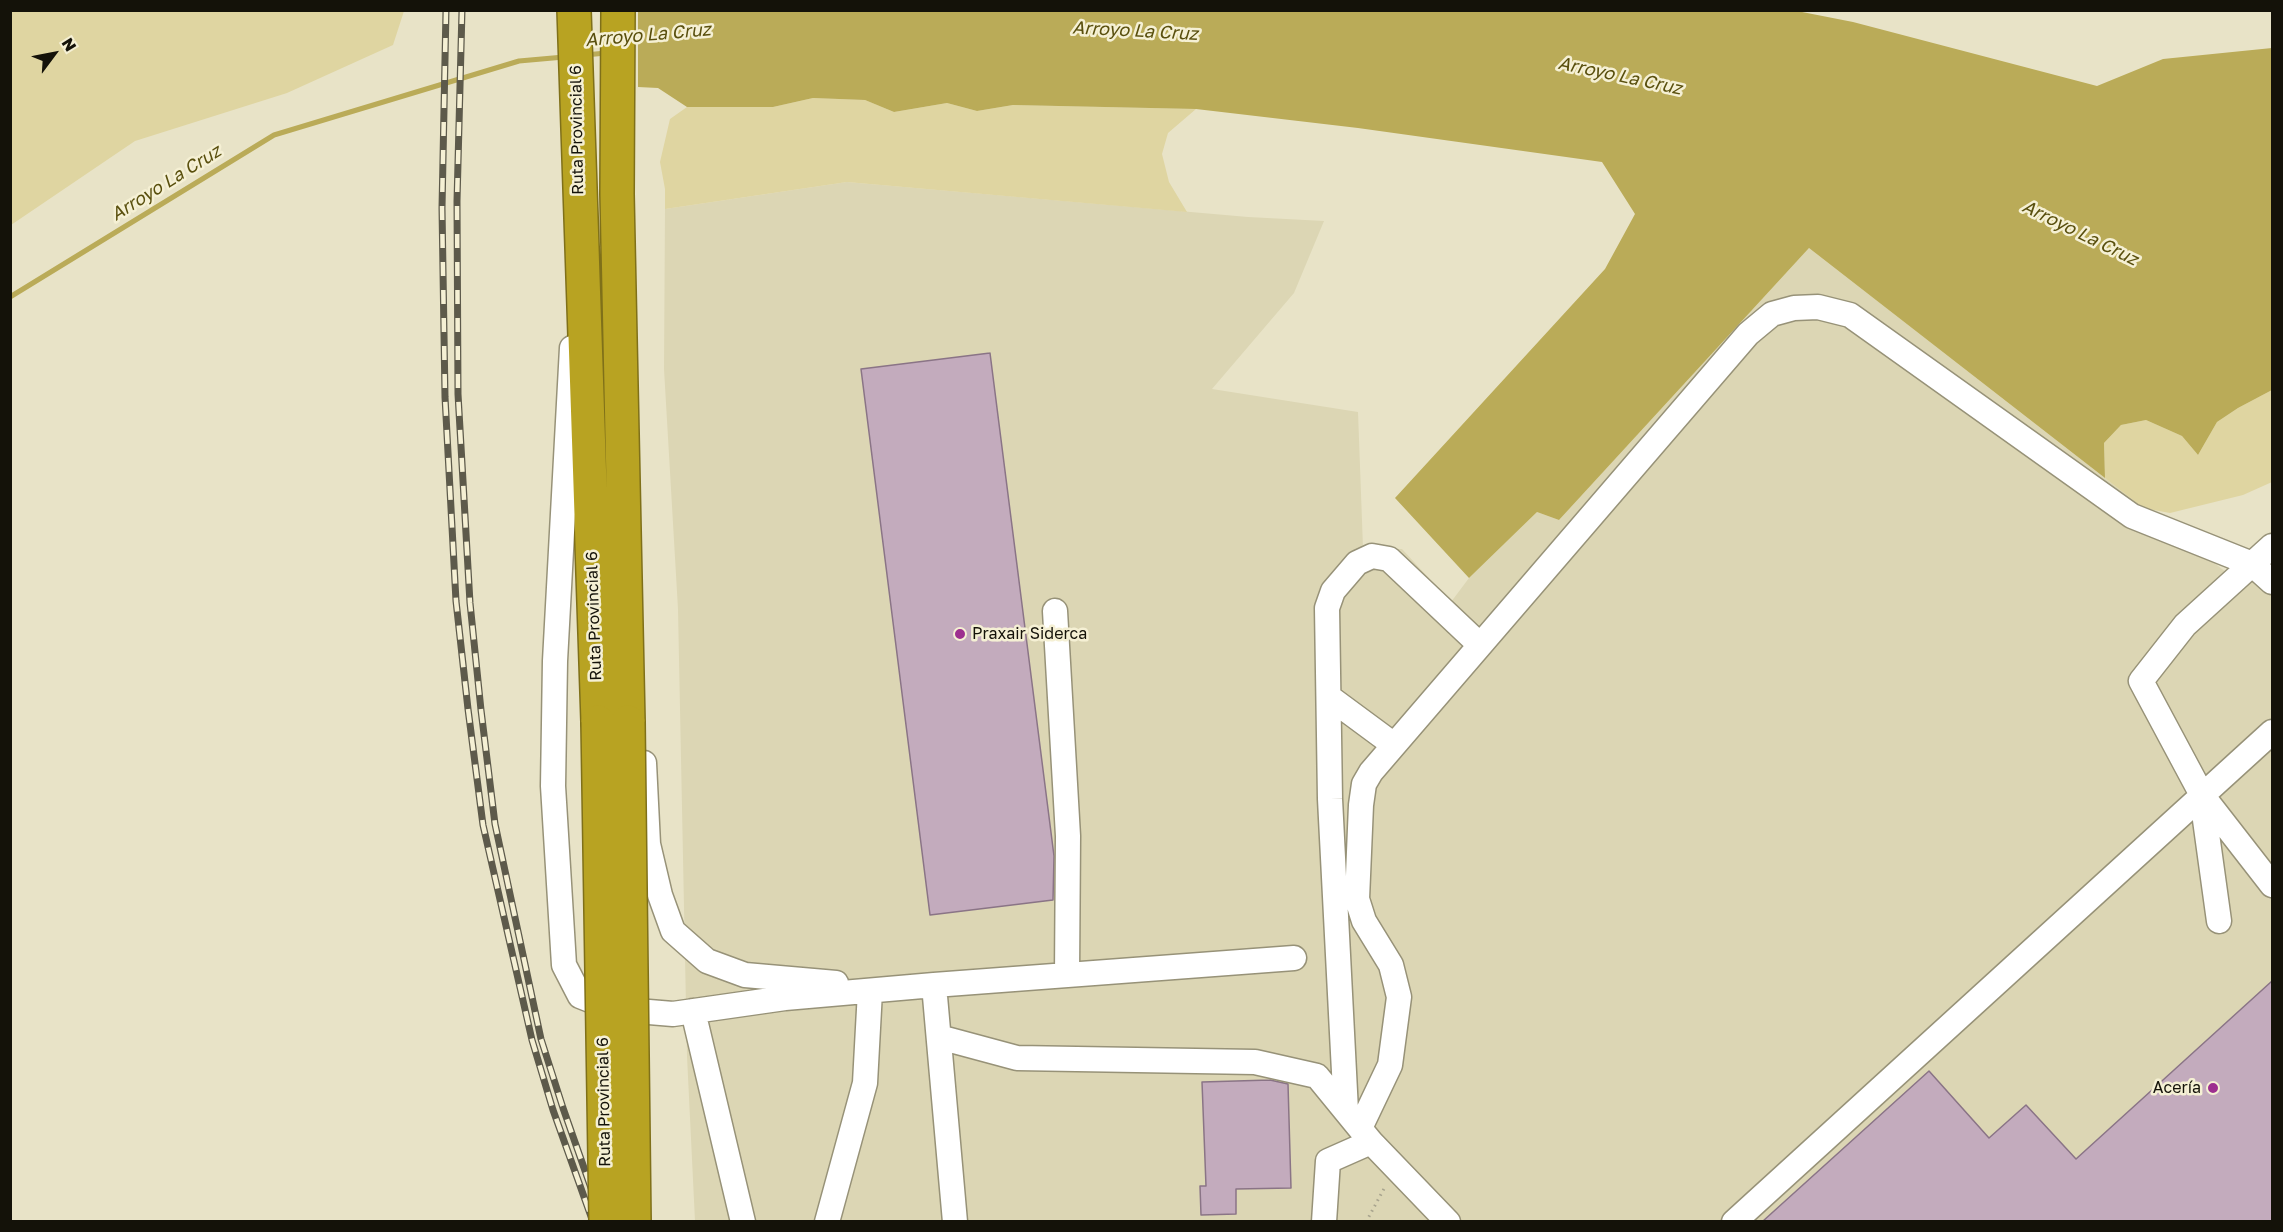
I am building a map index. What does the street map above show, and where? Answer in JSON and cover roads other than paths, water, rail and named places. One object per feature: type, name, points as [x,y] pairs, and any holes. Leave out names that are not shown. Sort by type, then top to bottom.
[{"type":"highway","name":"Ruta Provincial 6","points":[[574,10],[579,195],[613,722],[634,1221]]},
{"type":"highway","name":"Ruta Provincial 6","points":[[606,1221],[613,722],[622,436],[617,194],[618,10]]},
{"type":"lane","points":[[579,195],[555,672],[553,786],[564,965],[580,996],[613,1009],[673,1014],[785,998],[1294,958]]},
{"type":"lane","points":[[1324,1221],[1328,1161],[1359,1127],[1390,1065],[1400,997],[1391,965],[1364,921],[1357,899],[1364,784],[1394,745],[1748,334],[1772,314],[1794,308],[1818,307],[1850,315],[2133,516],[2252,564],[2272,582]]},
{"type":"lane","points":[[622,436],[637,610],[648,844],[660,895],[674,931],[707,961],[745,975],[828,981],[870,991]]},
{"type":"lane","points":[[2272,546],[2186,625],[2141,681],[2202,795],[2272,885]]},
{"type":"lane","points":[[1359,1127],[1330,799],[1327,608],[1333,591],[1357,563],[1372,556],[1389,559],[1480,645]]},
{"type":"lane","points":[[1055,611],[1068,836],[1067,975]]},
{"type":"lane","points":[[1329,697],[1394,745]]},
{"type":"lane","points":[[1734,1221],[2272,732]]},
{"type":"lane","points":[[2202,795],[2219,921]]},
{"type":"lane","points":[[934,985],[955,1221]]},
{"type":"lane","points":[[827,1221],[865,1083],[870,991]]},
{"type":"lane","points":[[693,1011],[743,1221]]},
{"type":"lane","points":[[939,1037],[1017,1058],[1255,1062],[1317,1076],[1395,1167],[1448,1221]]},
{"type":"water","points":[[638,11],[1797,11],[1853,22],[2097,86],[2163,59],[2272,48],[2272,390],[2217,422],[2198,455],[2182,436],[2146,420],[2121,425],[2104,443],[2105,478],[1809,248],[1559,520],[1537,512],[1469,578],[1395,498],[1605,269],[1635,214],[1602,162],[1358,128],[1196,109],[1013,105],[977,111],[947,103],[894,112],[865,100],[813,98],[773,107],[687,107],[658,88],[638,87]]},
{"type":"waterway","name":"Arroyo La Cruz","points":[[585,55],[606,53]]},
{"type":"waterway","name":"Arroyo La Cruz","points":[[10,297],[274,135],[519,61],[564,57]]},
{"type":"railway","points":[[446,10],[442,208],[445,397],[456,601],[468,709],[483,825],[532,1040],[553,1110],[593,1222]]},
{"type":"railway","points":[[462,10],[457,201],[458,394],[470,603],[481,710],[495,824],[541,1039],[603,1222]]},
{"type":"place","name":"Praxair Siderca","points":[[960,634]]},
{"type":"place","name":"Acería","points":[[2213,1088]]}]
